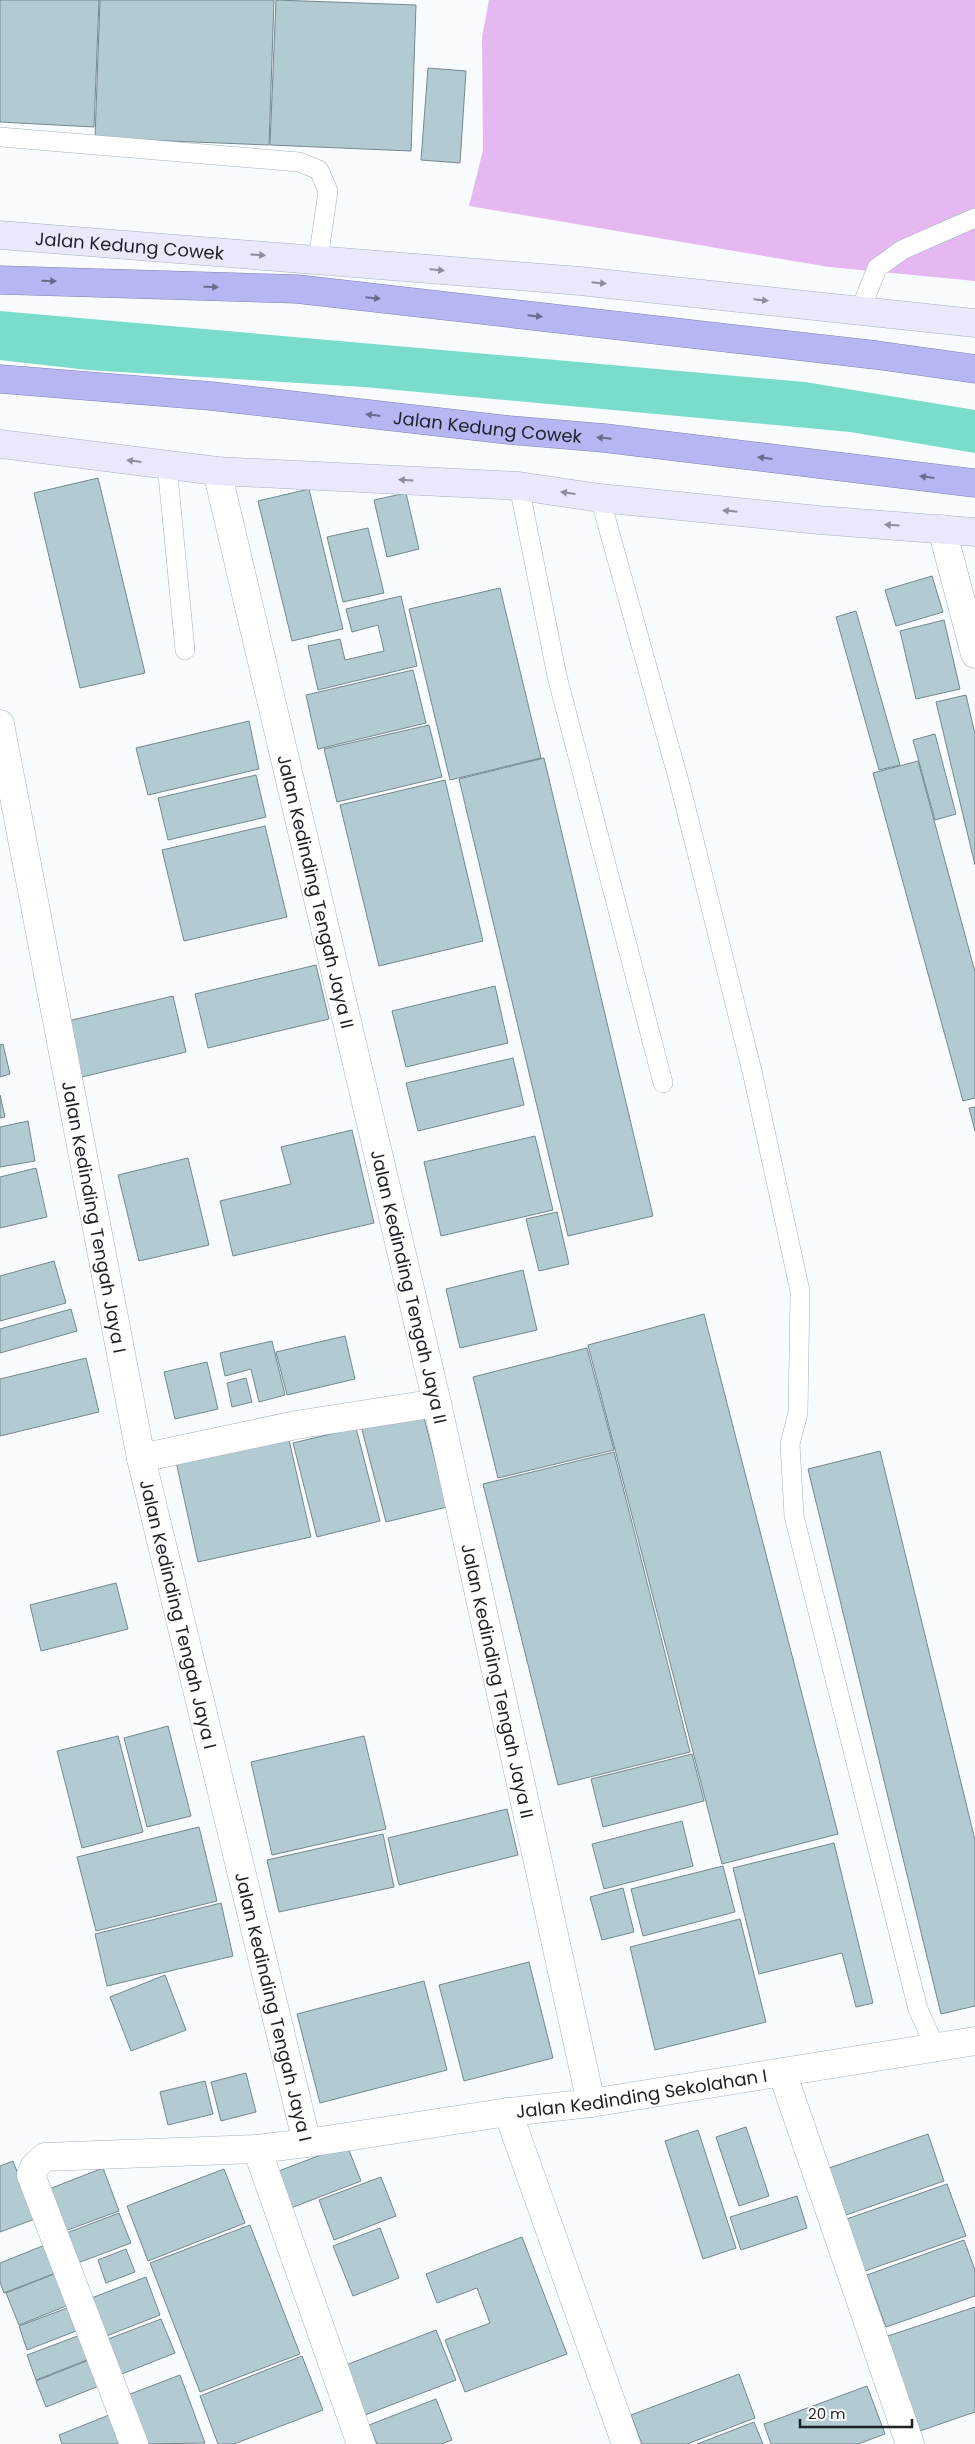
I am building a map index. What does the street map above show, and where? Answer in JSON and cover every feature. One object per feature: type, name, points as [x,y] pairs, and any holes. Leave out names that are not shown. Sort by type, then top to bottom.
[{"type":"highway","name":"Jalan Kedung Cowek","points":[[0,280],[297,289],[876,355],[975,369]]},
{"type":"highway","name":"Jalan Kedung Cowek","points":[[0,379],[211,396],[509,430],[604,438],[975,483]]},
{"type":"main road","name":"Jalan Kedung Cowek","points":[[0,236],[580,281],[975,323]]},
{"type":"main road","points":[[0,444],[217,471],[519,486],[600,498],[825,520],[975,532]]},
{"type":"street","name":"Jalan Kedinding Tengah Jaya II","points":[[217,471],[437,1404],[591,2103]]},
{"type":"street","points":[[942,529],[975,654]]},
{"type":"street","name":"Jalan Kedinding Tengah Jaya I","points":[[0,724],[141,1458],[307,2143],[257,2149],[45,2157],[35,2166],[31,2175],[134,2444]]},
{"type":"street","points":[[141,1458],[296,1424],[437,1404]]},
{"type":"street","name":"Jalan Kedinding Sekolahan I","points":[[307,2143],[508,2112],[591,2103],[975,2041]]},
{"type":"street","points":[[782,2072],[910,2444]]},
{"type":"street","points":[[508,2112],[626,2444]]},
{"type":"street","points":[[257,2149],[361,2444]]},
{"type":"lane","points":[[0,137],[299,162],[319,170],[328,191],[318,260]]},
{"type":"lane","points":[[860,311],[877,268],[902,250],[975,218]]},
{"type":"lane","points":[[167,465],[185,650]]},
{"type":"lane","points":[[519,486],[557,676],[662,1083]]},
{"type":"lane","points":[[600,498],[680,786],[747,1052],[800,1291],[798,1413],[790,1444],[794,1516],[918,2009],[935,2047]]},
{"type":"shaded area","points":[[489,0],[975,0],[975,281],[829,267],[469,206],[483,150],[482,37]]},
{"type":"shaded area","points":[[0,311],[805,382],[975,410],[975,453],[850,432],[364,387],[88,370],[0,360]]},
{"type":"building","points":[[0,0],[99,0],[94,127],[0,122]]},
{"type":"building","points":[[100,0],[274,0],[269,145],[95,138]]},
{"type":"building","points":[[276,0],[416,5],[411,151],[270,145]]},
{"type":"building","points":[[428,68],[466,71],[460,163],[421,160]]},
{"type":"building","points":[[98,478],[145,673],[80,688],[34,493]]},
{"type":"building","points":[[309,489],[343,629],[292,641],[258,501]]},
{"type":"building","points":[[406,493],[419,549],[387,557],[374,500]]},
{"type":"building","points":[[368,528],[384,593],[343,602],[327,537]]},
{"type":"building","points":[[932,576],[943,612],[896,626],[885,590]]},
{"type":"building","points":[[500,588],[541,758],[450,780],[409,609]]},
{"type":"building","points":[[401,596],[417,666],[318,690],[308,646],[340,639],[345,660],[384,651],[378,625],[352,632],[346,609]]},
{"type":"building","points":[[856,611],[900,765],[879,770],[836,617]]},
{"type":"building","points":[[944,620],[960,689],[916,699],[900,631]]},
{"type":"building","points":[[413,670],[426,723],[318,749],[306,695]]},
{"type":"building","points":[[966,695],[975,734],[975,865],[936,702]]},
{"type":"building","points":[[249,721],[259,769],[148,795],[136,748]]},
{"type":"building","points":[[429,725],[442,777],[337,802],[324,749]]},
{"type":"building","points":[[935,734],[956,814],[935,820],[913,740]]},
{"type":"building","points":[[544,758],[653,1216],[568,1236],[459,779]]},
{"type":"building","points":[[918,761],[975,972],[975,1098],[963,1101],[873,773]]},
{"type":"building","points":[[256,775],[266,817],[168,840],[158,798]]},
{"type":"building","points":[[445,780],[483,941],[379,966],[340,805]]},
{"type":"building","points":[[265,826],[287,917],[184,941],[162,850]]},
{"type":"building","points":[[316,965],[329,1019],[208,1048],[195,994]]},
{"type":"building","points":[[495,986],[508,1043],[406,1067],[392,1011]]},
{"type":"building","points":[[173,996],[186,1052],[82,1077],[68,1021]]},
{"type":"building","points":[[3,1044],[10,1074],[0,1077],[0,1045]]},
{"type":"building","points":[[513,1058],[524,1105],[418,1131],[406,1083]]},
{"type":"building","points":[[0,1095],[5,1117],[0,1118]]},
{"type":"building","points":[[975,1107],[975,1131],[969,1108]]},
{"type":"building","points":[[28,1121],[35,1161],[0,1167],[0,1127]]},
{"type":"building","points":[[352,1130],[374,1223],[233,1256],[220,1201],[291,1184],[281,1147]]},
{"type":"building","points":[[535,1136],[553,1210],[441,1236],[424,1162]]},
{"type":"building","points":[[188,1158],[209,1245],[139,1261],[118,1175]]},
{"type":"building","points":[[36,1168],[47,1217],[0,1228],[0,1177]]},
{"type":"building","points":[[557,1212],[569,1264],[539,1271],[526,1219]]},
{"type":"building","points":[[54,1261],[66,1303],[0,1321],[0,1276]]},
{"type":"building","points":[[523,1270],[537,1330],[460,1348],[446,1289]]},
{"type":"building","points":[[71,1309],[77,1331],[0,1353],[0,1329]]},
{"type":"building","points":[[704,1314],[838,1834],[722,1864],[588,1345]]},
{"type":"building","points":[[345,1336],[355,1379],[287,1395],[276,1352]]},
{"type":"building","points":[[272,1341],[285,1395],[259,1402],[251,1369],[225,1376],[220,1353]]},
{"type":"building","points":[[587,1348],[614,1450],[498,1478],[473,1377]]},
{"type":"building","points":[[86,1358],[99,1412],[0,1436],[0,1379]]},
{"type":"building","points":[[207,1362],[218,1409],[175,1419],[164,1372]]},
{"type":"building","points":[[246,1378],[252,1402],[232,1407],[227,1383]]},
{"type":"building","points":[[422,1410],[447,1507],[386,1522],[361,1426]]},
{"type":"building","points":[[356,1428],[380,1521],[317,1537],[293,1443]]},
{"type":"building","points":[[287,1431],[311,1537],[198,1562],[175,1457]]},
{"type":"building","points":[[880,1451],[975,1840],[975,2006],[941,2014],[808,1469]]},
{"type":"building","points":[[614,1452],[690,1752],[558,1785],[483,1484]]},
{"type":"building","points":[[116,1583],[128,1629],[41,1651],[30,1605]]},
{"type":"building","points":[[168,1726],[191,1816],[147,1827],[124,1738]]},
{"type":"building","points":[[118,1736],[143,1832],[82,1848],[57,1751]]},
{"type":"building","points":[[364,1736],[386,1829],[272,1855],[251,1762]]},
{"type":"building","points":[[692,1754],[704,1801],[603,1827],[591,1779]]},
{"type":"building","points":[[507,1809],[518,1855],[399,1885],[388,1838]]},
{"type":"building","points":[[682,1821],[693,1866],[604,1889],[592,1844]]},
{"type":"building","points":[[199,1827],[217,1901],[96,1931],[77,1857]]},
{"type":"building","points":[[383,1834],[394,1887],[279,1912],[267,1860]]},
{"type":"building","points":[[834,1843],[873,2003],[856,2007],[842,1953],[759,1974],[733,1868]]},
{"type":"building","points":[[723,1866],[735,1912],[643,1936],[631,1889]]},
{"type":"building","points":[[623,1888],[634,1932],[602,1940],[590,1897]]},
{"type":"building","points":[[221,1903],[233,1956],[107,1986],[95,1934]]},
{"type":"building","points":[[740,1919],[766,2022],[655,2050],[630,1947]]},
{"type":"building","points":[[529,1962],[553,2058],[464,2081],[439,1985]]},
{"type":"building","points":[[165,1975],[186,2030],[131,2051],[110,1997]]},
{"type":"building","points":[[424,1981],[447,2070],[320,2103],[297,2014]]},
{"type":"building","points":[[246,2073],[256,2112],[221,2121],[211,2082]]},
{"type":"building","points":[[205,2081],[213,2114],[168,2125],[160,2092]]},
{"type":"building","points":[[746,2127],[769,2196],[739,2206],[716,2137]]},
{"type":"building","points":[[698,2130],[736,2248],[703,2259],[665,2141]]},
{"type":"building","points":[[928,2134],[944,2181],[846,2215],[829,2168]]},
{"type":"building","points":[[347,2145],[361,2181],[291,2208],[276,2172]]},
{"type":"building","points":[[13,2161],[35,2219],[0,2232],[0,2166]]},
{"type":"building","points":[[103,2168],[119,2211],[65,2231],[49,2189]]},
{"type":"building","points":[[224,2169],[245,2223],[148,2261],[127,2206]]},
{"type":"building","points":[[381,2177],[396,2216],[334,2240],[319,2200]]},
{"type":"building","points":[[947,2184],[966,2236],[862,2272],[844,2220]]},
{"type":"building","points":[[797,2196],[807,2228],[741,2250],[730,2217]]},
{"type":"building","points":[[119,2213],[131,2243],[75,2264],[64,2234]]},
{"type":"building","points":[[250,2225],[300,2354],[200,2392],[150,2263]]},
{"type":"building","points":[[380,2228],[399,2278],[353,2296],[333,2246]]},
{"type":"building","points":[[522,2237],[567,2354],[465,2392],[445,2340],[490,2323],[477,2288],[437,2303],[426,2274]]},
{"type":"building","points":[[964,2240],[975,2270],[975,2296],[886,2327],[867,2275]]},
{"type":"building","points":[[50,2243],[61,2271],[4,2293],[0,2282],[0,2263]]},
{"type":"building","points":[[126,2249],[135,2272],[106,2283],[98,2260]]},
{"type":"building","points":[[59,2272],[71,2304],[19,2325],[6,2293]]},
{"type":"building","points":[[146,2277],[160,2315],[104,2337],[89,2299]]},
{"type":"building","points":[[975,2307],[975,2412],[917,2432],[885,2337]]},
{"type":"building","points":[[67,2308],[76,2331],[27,2350],[19,2326]]},
{"type":"building","points":[[161,2319],[175,2353],[117,2376],[103,2341]]},
{"type":"building","points":[[436,2330],[456,2380],[365,2415],[346,2365]]},
{"type":"building","points":[[83,2334],[92,2358],[36,2380],[27,2355]]},
{"type":"building","points":[[302,2356],[323,2410],[234,2444],[218,2444],[200,2396]]},
{"type":"building","points":[[89,2360],[99,2386],[46,2407],[36,2381]]},
{"type":"building","points":[[739,2374],[755,2418],[687,2444],[642,2444],[631,2415]]},
{"type":"building","points":[[180,2375],[205,2443],[144,2444],[125,2396]]},
{"type":"building","points":[[867,2386],[885,2434],[858,2444],[771,2444],[764,2424]]},
{"type":"building","points":[[436,2399],[452,2440],[441,2444],[377,2444],[369,2425]]},
{"type":"building","points":[[114,2413],[126,2444],[62,2444],[59,2435]]},
{"type":"building","points":[[754,2422],[763,2444],[697,2444]]}]
